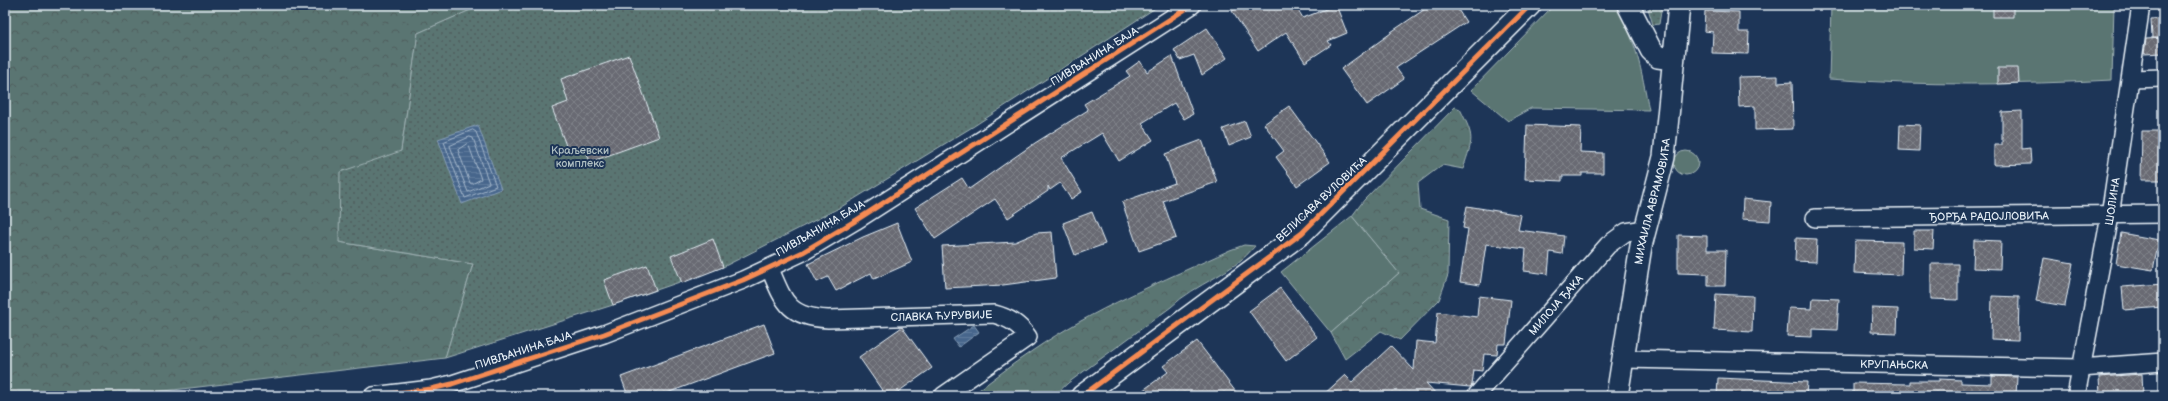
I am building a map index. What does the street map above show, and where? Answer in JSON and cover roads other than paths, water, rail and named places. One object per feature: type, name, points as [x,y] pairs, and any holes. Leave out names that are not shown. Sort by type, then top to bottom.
[{"type":"street","name":"ПИВЉАНИНА БАЈА","points":[[373,396],[427,393],[604,334],[770,269],[803,252],[855,221],[1192,5]]},
{"type":"street","name":"ВЕЛИСАВА ВУЛОВИЋА","points":[[1082,396],[1302,233],[1530,5]]},
{"type":"street","points":[[1628,5],[1651,50],[1658,57],[1673,59]]},
{"type":"street","name":"МИХАИЛА АВРАМОВИЋА","points":[[1617,396],[1639,260],[1664,157],[1679,5]]},
{"type":"street","name":"ШОЛИНА","points":[[2076,396],[2080,368],[2110,216],[2141,5]]},
{"type":"street","points":[[2131,79],[2163,78]]},
{"type":"street","name":"ЂОРЂА РАДОЈЛОВИЋА","points":[[1815,218],[2110,216],[2163,214]]},
{"type":"street","name":"МИЛОЈА ЂАКА","points":[[1476,396],[1608,245],[1626,232],[1646,229]]},
{"type":"street","name":"СЛАВКА ЋУРУВИЈЕ","points":[[770,269],[782,296],[790,309],[808,317],[828,319],[994,314],[1013,321],[1028,337],[943,396]]},
{"type":"street","name":"КРУПАЊСКА","points":[[1624,359],[2080,368],[2163,362]]},
{"type":"water","points":[[478,125],[501,189],[462,204],[438,139]]},
{"type":"water","points":[[974,325],[979,332],[959,347],[953,339]]},
{"type":"park label","name":"Краљевски комплекс","points":[[580,156]]}]
